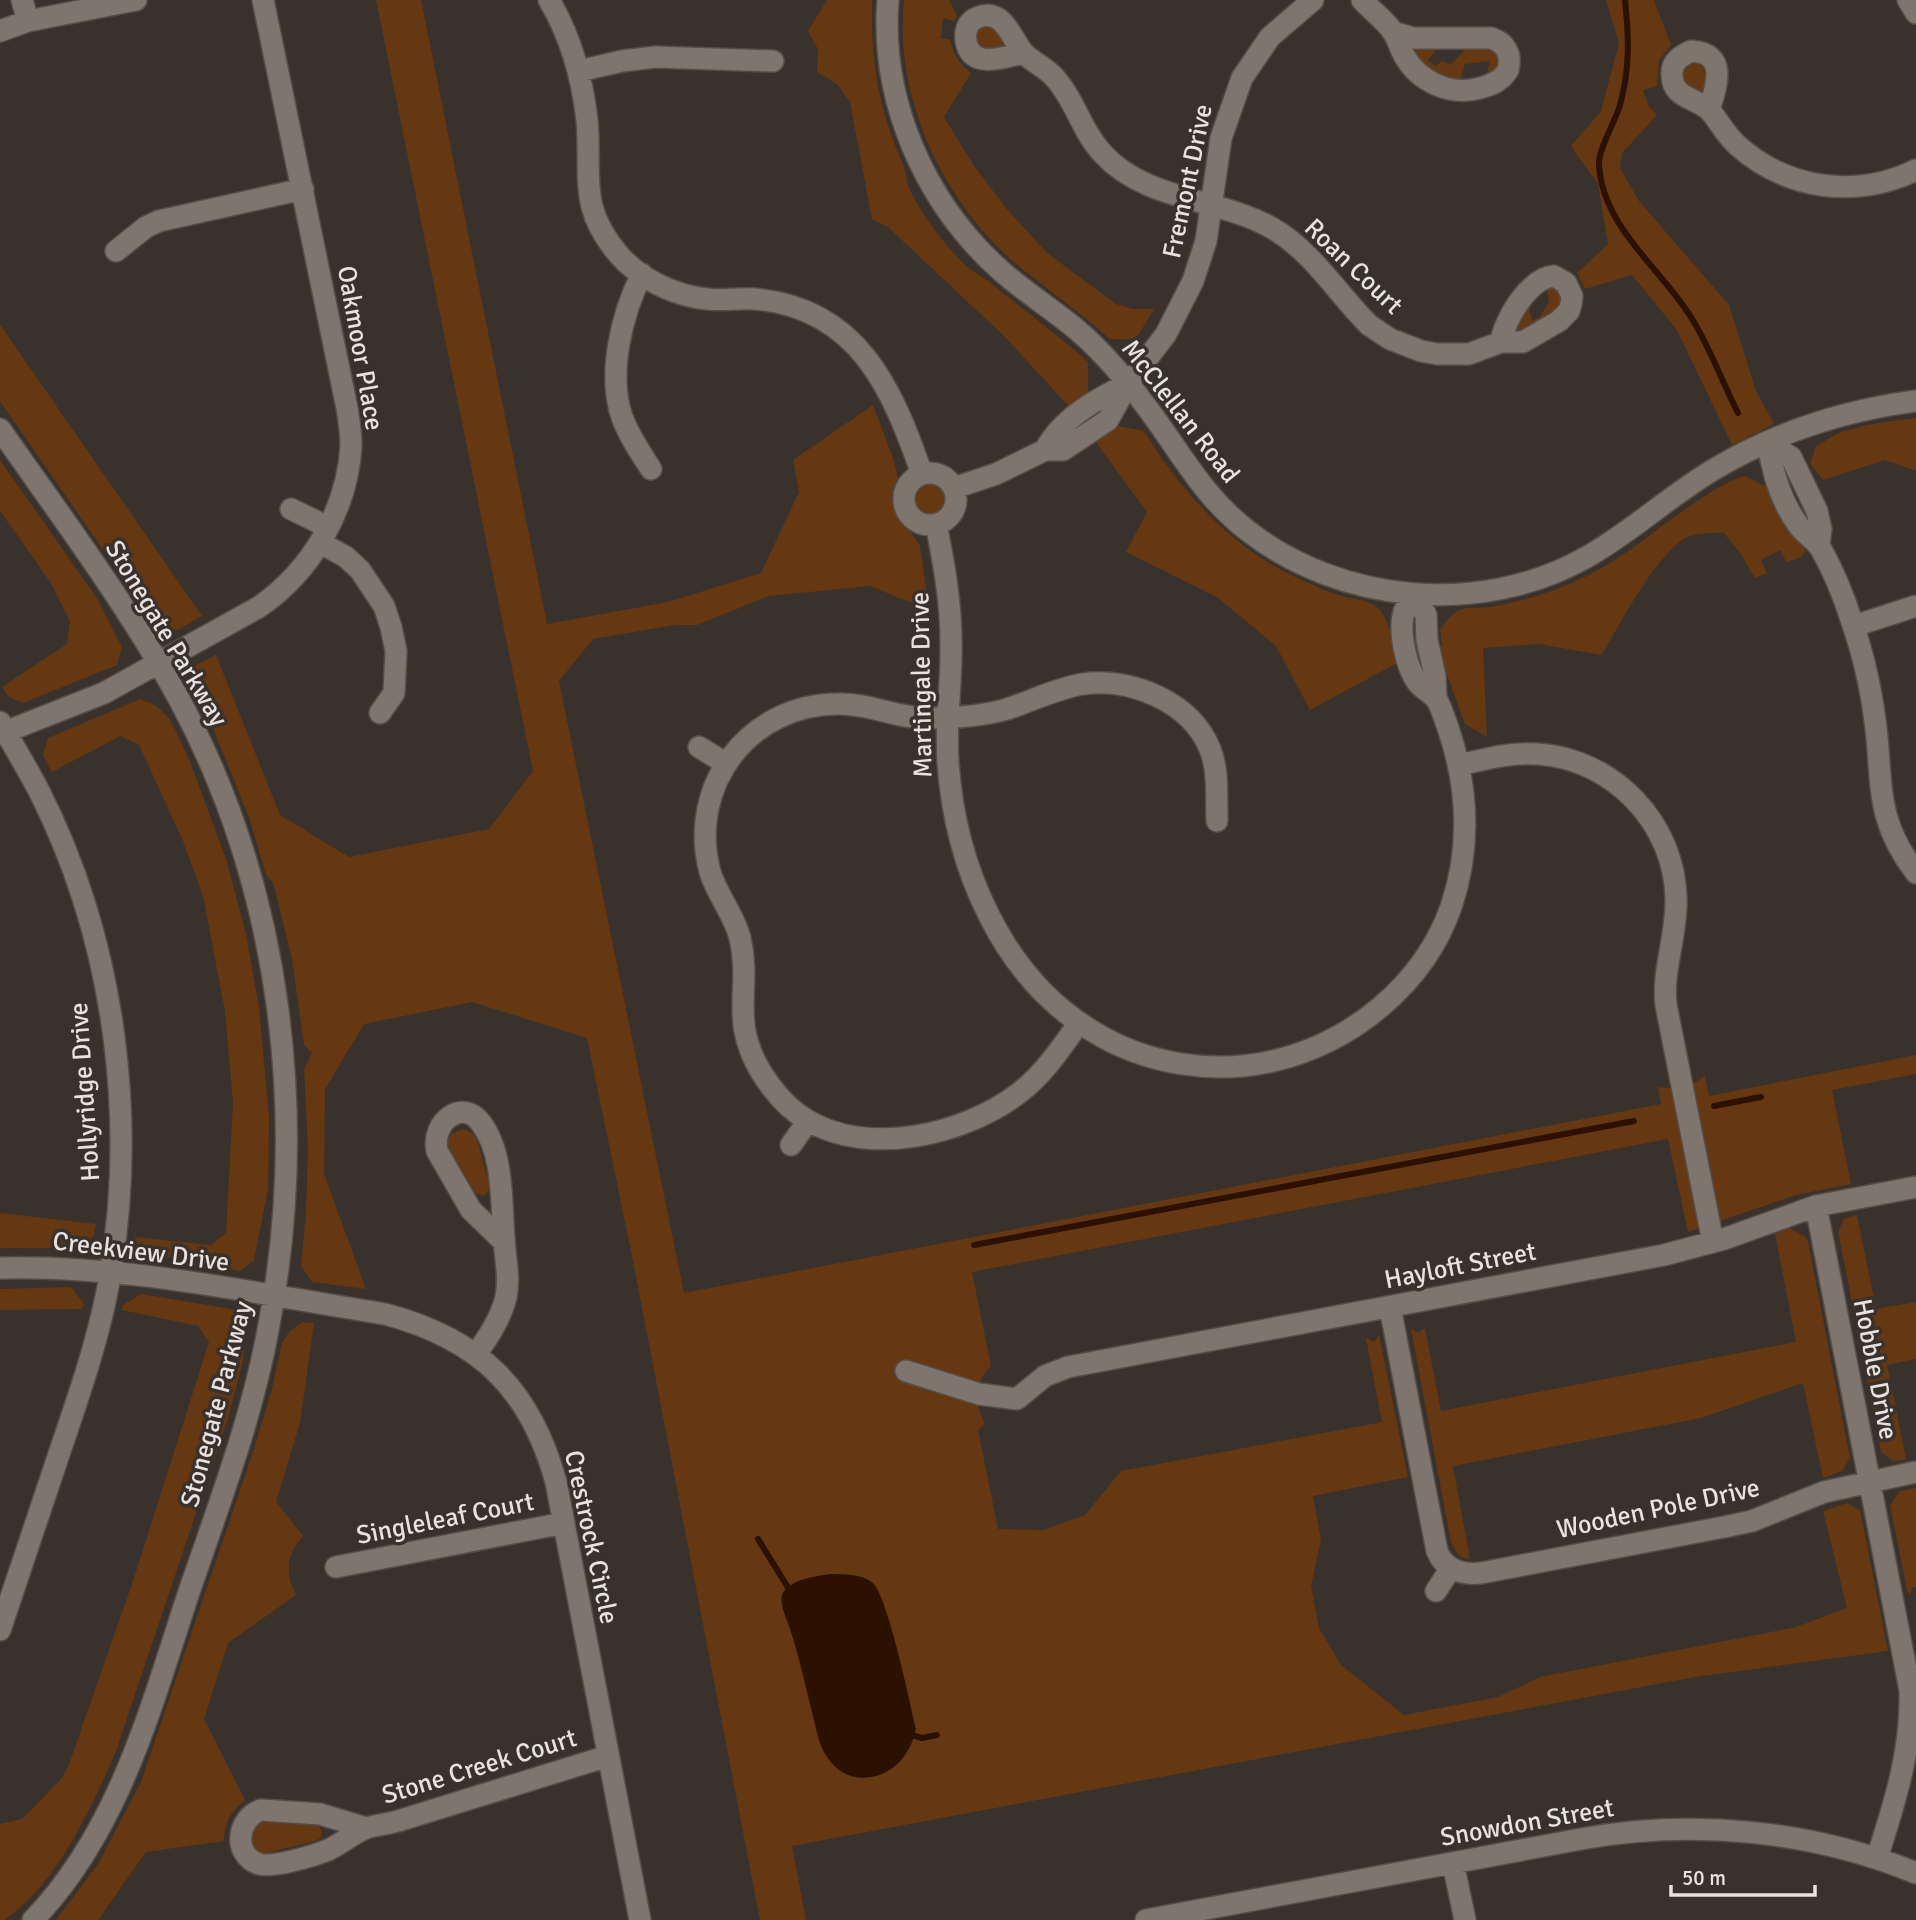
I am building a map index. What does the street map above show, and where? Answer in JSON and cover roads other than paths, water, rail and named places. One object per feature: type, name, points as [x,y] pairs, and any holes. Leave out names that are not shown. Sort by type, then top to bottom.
[{"type":"street","points":[[22,0],[28,21]]},
{"type":"street","points":[[0,31],[28,21],[136,0]]},
{"type":"street","name":"Oakmoor Place","points":[[2,729],[94,698],[159,664],[272,598],[295,578],[325,535],[343,485],[351,444],[347,408],[263,0]]},
{"type":"street","points":[[549,0],[565,32],[579,71],[587,123],[587,186],[593,211],[620,256],[642,274],[663,286],[693,297],[757,299],[792,306],[842,333],[877,370],[888,388],[922,474]]},
{"type":"street","name":"McClellan Road","points":[[888,0],[888,45],[901,113],[914,152],[936,194],[981,251],[1011,279],[1077,330],[1128,384],[1204,491],[1250,533],[1315,570],[1359,584],[1413,594],[1449,595],[1494,589],[1562,570],[1621,537],[1672,496],[1700,478],[1768,442],[1837,417],[1916,401]]},
{"type":"street","name":"Fremont Drive","points":[[954,488],[996,474],[1045,450],[1063,450],[1108,419],[1128,384],[1166,334],[1200,261],[1213,204],[1221,138],[1242,78],[1270,37],[1313,0]]},
{"type":"street","points":[[1362,0],[1393,32],[1405,58],[1421,76],[1439,86],[1463,90],[1480,88],[1497,81],[1508,70],[1509,54],[1505,46],[1491,38],[1413,38],[1393,32]]},
{"type":"street","points":[[1908,0],[1916,13]]},
{"type":"street","name":"Roan Court","points":[[1023,53],[1055,78],[1085,129],[1114,164],[1142,181],[1269,226],[1304,250],[1354,310],[1369,325],[1390,339],[1421,351],[1454,355],[1469,354],[1501,342]]},
{"type":"street","points":[[579,71],[655,57],[773,61]]},
{"type":"street","points":[[1709,110],[1726,134],[1751,156],[1775,172],[1798,181],[1824,186],[1859,186],[1892,181],[1916,170]]},
{"type":"street","points":[[116,251],[146,227],[159,221],[303,189]]},
{"type":"street","points":[[642,274],[633,292],[622,331],[617,388],[619,407],[631,439],[652,469]]},
{"type":"street","name":"Stonegate Parkway","points":[[0,429],[96,564],[159,664],[194,729],[238,837],[258,904],[279,1021],[287,1128],[284,1215],[274,1297],[261,1363],[234,1459],[131,1762],[85,1854],[33,1920]]},
{"type":"street","points":[[1768,442],[1774,478],[1783,498],[1796,523],[1819,545],[1854,626],[1872,700],[1884,816],[1898,846],[1916,873]]},
{"type":"street","points":[[922,474],[940,475],[954,488],[956,495],[953,510],[949,517],[936,524],[920,523],[905,506],[904,498],[909,483],[922,474]]},
{"type":"street","points":[[291,509],[325,535],[360,570],[384,606],[396,651],[394,693],[380,713]]},
{"type":"street","name":"Martingale Drive","points":[[936,524],[950,608],[948,765],[959,832],[982,901],[1001,939],[1021,967],[1048,998],[1079,1023],[1118,1045],[1154,1059],[1191,1065],[1253,1065],[1294,1055],[1329,1040],[1364,1020],[1390,999],[1421,962],[1437,937],[1451,906],[1461,870],[1466,835],[1465,801],[1459,765],[1436,699],[1417,682],[1409,664],[1403,639],[1404,612],[1413,594]]},
{"type":"street","points":[[1854,626],[1916,606]]},
{"type":"street","points":[[1079,1023],[1049,1065],[1020,1093],[991,1111],[955,1126],[880,1138],[838,1132],[808,1121],[792,1110],[766,1080],[748,1047],[743,1029],[740,936],[710,873],[705,836],[710,798],[725,763],[740,746],[770,723],[805,707],[842,704],[927,719],[992,713],[1084,684],[1119,686],[1150,693],[1177,708],[1202,734],[1215,765],[1217,821]]},
{"type":"street","name":"Hollyridge Drive","points":[[0,1630],[83,1383],[101,1318],[110,1271],[119,1191],[120,1139],[118,1089],[107,997],[91,927],[58,832],[40,792],[2,729]]},
{"type":"street","points":[[699,747],[725,763]]},
{"type":"street","points":[[1459,765],[1505,754],[1555,756],[1584,764],[1612,779],[1646,812],[1664,843],[1674,879],[1675,918],[1664,984],[1673,1043],[1713,1242]]},
{"type":"street","points":[[476,1353],[495,1327],[506,1298],[508,1261],[504,1242],[501,1182],[488,1138],[477,1118],[467,1113],[457,1114],[440,1125],[436,1133],[437,1151],[471,1210],[504,1242]]},
{"type":"street","points":[[791,1145],[808,1121]]},
{"type":"street","name":"Hayloft Street","points":[[906,1371],[979,1394],[1017,1399],[1045,1376],[1068,1367],[1664,1255],[1713,1242],[1816,1206],[1916,1187]]},
{"type":"street","name":"Hobble Drive","points":[[1816,1206],[1869,1481],[1907,1624],[1909,1740],[1900,1783],[1877,1858]]},
{"type":"street","name":"Creekview Drive","points":[[0,1268],[50,1267],[110,1271],[274,1297]]},
{"type":"street","name":"Crestrock Circle","points":[[274,1297],[385,1314],[420,1324],[450,1337],[476,1353],[508,1385],[531,1418],[549,1457],[564,1524],[640,1920]]},
{"type":"street","points":[[1390,1307],[1436,1545],[1442,1561],[1451,1568],[1436,1591]]},
{"type":"street","name":"Wooden Pole Drive","points":[[1451,1568],[1466,1574],[1480,1573],[1724,1527],[1752,1521],[1824,1492],[1916,1472]]},
{"type":"street","name":"Singleleaf Court","points":[[336,1567],[564,1524]]},
{"type":"street","name":"Stone Creek Court","points":[[366,1828],[320,1814],[261,1810],[245,1822],[241,1842],[242,1849],[251,1860],[262,1865],[275,1864],[327,1850],[366,1828],[398,1821],[608,1756]]},
{"type":"street","name":"Snowdon Street","points":[[1146,1920],[1605,1835],[1686,1829],[1724,1830],[1789,1838],[1854,1851],[1916,1873]]},
{"type":"street","points":[[1453,1863],[1465,1920]]},
{"type":"waterway","points":[[1625,0],[1628,40],[1626,79],[1620,105],[1599,159],[1603,188],[1611,210],[1623,230],[1694,322],[1738,413]]},
{"type":"waterway","points":[[1714,1106],[1761,1097]]},
{"type":"waterway","points":[[974,1245],[1634,1121]]},
{"type":"waterway","points":[[758,1539],[792,1594]]},
{"type":"waterway","points":[[908,1734],[922,1738],[937,1735]]}]
